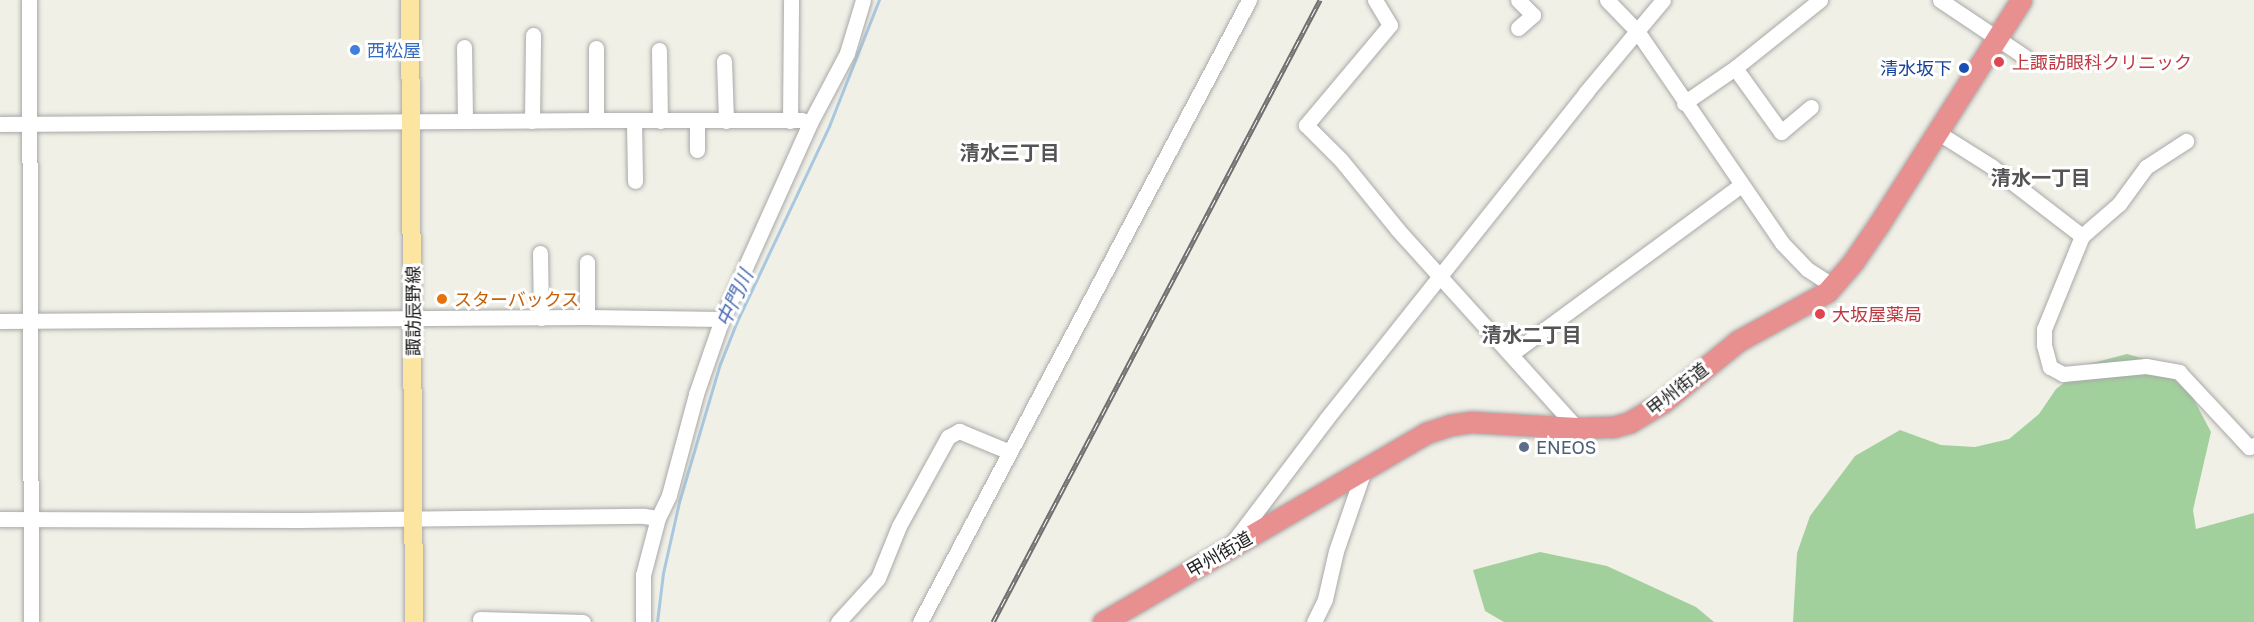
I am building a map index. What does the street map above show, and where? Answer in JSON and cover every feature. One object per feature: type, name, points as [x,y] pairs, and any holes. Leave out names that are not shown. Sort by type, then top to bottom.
[{"type":"highway","name":"甲州街道","points":[[1103,622],[1426,433],[1450,424],[1472,422],[1577,428],[1613,427],[1651,411],[1738,341],[1824,294],[1853,262],[2021,0]]},
{"type":"main road","name":"諏訪辰野線","points":[[410,0],[414,622]]},
{"type":"street","points":[[29,0],[32,320],[31,622]]},
{"type":"street","points":[[790,121],[791,0]]},
{"type":"street","points":[[643,622],[643,575],[658,518],[669,495],[696,394],[722,319],[810,123],[847,53],[863,0]]},
{"type":"street","points":[[920,622],[1250,0]]},
{"type":"street","points":[[1375,0],[1390,26],[1306,125],[1341,160],[1398,230],[1577,428]]},
{"type":"street","points":[[1518,0],[1533,15],[1518,28]]},
{"type":"street","points":[[1607,0],[1637,31],[1684,103],[1782,243],[1807,269],[1833,286]]},
{"type":"street","points":[[1229,549],[1256,508],[1663,0]]},
{"type":"street","points":[[1684,103],[1736,68],[1820,0]]},
{"type":"street","points":[[1941,0],[1995,39],[2025,57]]},
{"type":"street","points":[[532,121],[533,35]]},
{"type":"street","points":[[464,47],[465,121]]},
{"type":"street","points":[[596,48],[596,120]]},
{"type":"street","points":[[659,50],[660,121]]},
{"type":"street","points":[[724,61],[726,121]]},
{"type":"street","points":[[1736,68],[1781,132],[1811,107]]},
{"type":"street","points":[[0,124],[596,120],[810,123]]},
{"type":"street","points":[[634,121],[635,181]]},
{"type":"street","points":[[697,121],[697,150]]},
{"type":"street","points":[[1937,132],[1991,166],[2082,236]]},
{"type":"street","points":[[2187,141],[2146,167],[2119,204],[2082,236],[2044,329],[2044,345],[2050,367],[2063,374],[2146,366],[2179,372],[2249,447],[2254,445]]},
{"type":"street","points":[[1511,354],[1741,185]]},
{"type":"street","points":[[540,253],[541,318]]},
{"type":"street","points":[[587,262],[587,317]]},
{"type":"street","points":[[0,321],[413,320],[587,317],[722,319]]},
{"type":"street","points":[[838,622],[878,578],[899,526],[948,436],[959,431],[1010,452]]},
{"type":"street","points":[[1314,622],[1325,599],[1336,551],[1364,470]]},
{"type":"street","points":[[0,519],[644,516],[658,518]]},
{"type":"street","points":[[480,619],[583,622]]},
{"type":"green space","points":[[2127,354],[2156,362],[2192,396],[2211,432],[2193,510],[2196,529],[2254,513],[2254,622],[1793,622],[1797,553],[1810,516],[1855,456],[1900,430],[1941,445],[1975,447],[2009,439],[2039,414],[2056,389],[2089,364]]},
{"type":"green space","points":[[1540,552],[1607,566],[1696,607],[1714,622],[1504,622],[1485,611],[1473,570]]},
{"type":"waterway","name":"中門川","points":[[657,622],[663,573],[679,502],[720,364],[737,321],[829,126],[879,0]]},
{"type":"railway","points":[[993,622],[1320,0]]},
{"type":"place","name":"西松屋","points":[[355,50]]},
{"type":"place","name":"上諏訪眼科クリニック","points":[[1999,62]]},
{"type":"place","name":"清水坂下","points":[[1964,68]]},
{"type":"place","name":"スターバックス","points":[[442,299]]},
{"type":"place","name":"大坂屋薬局","points":[[1820,314]]},
{"type":"place","name":"ENEOS","points":[[1524,447]]},
{"type":"district","name":"清水三丁目","points":[[1010,152]]},
{"type":"district","name":"清水一丁目","points":[[2041,177]]},
{"type":"district","name":"清水二丁目","points":[[1532,334]]}]
